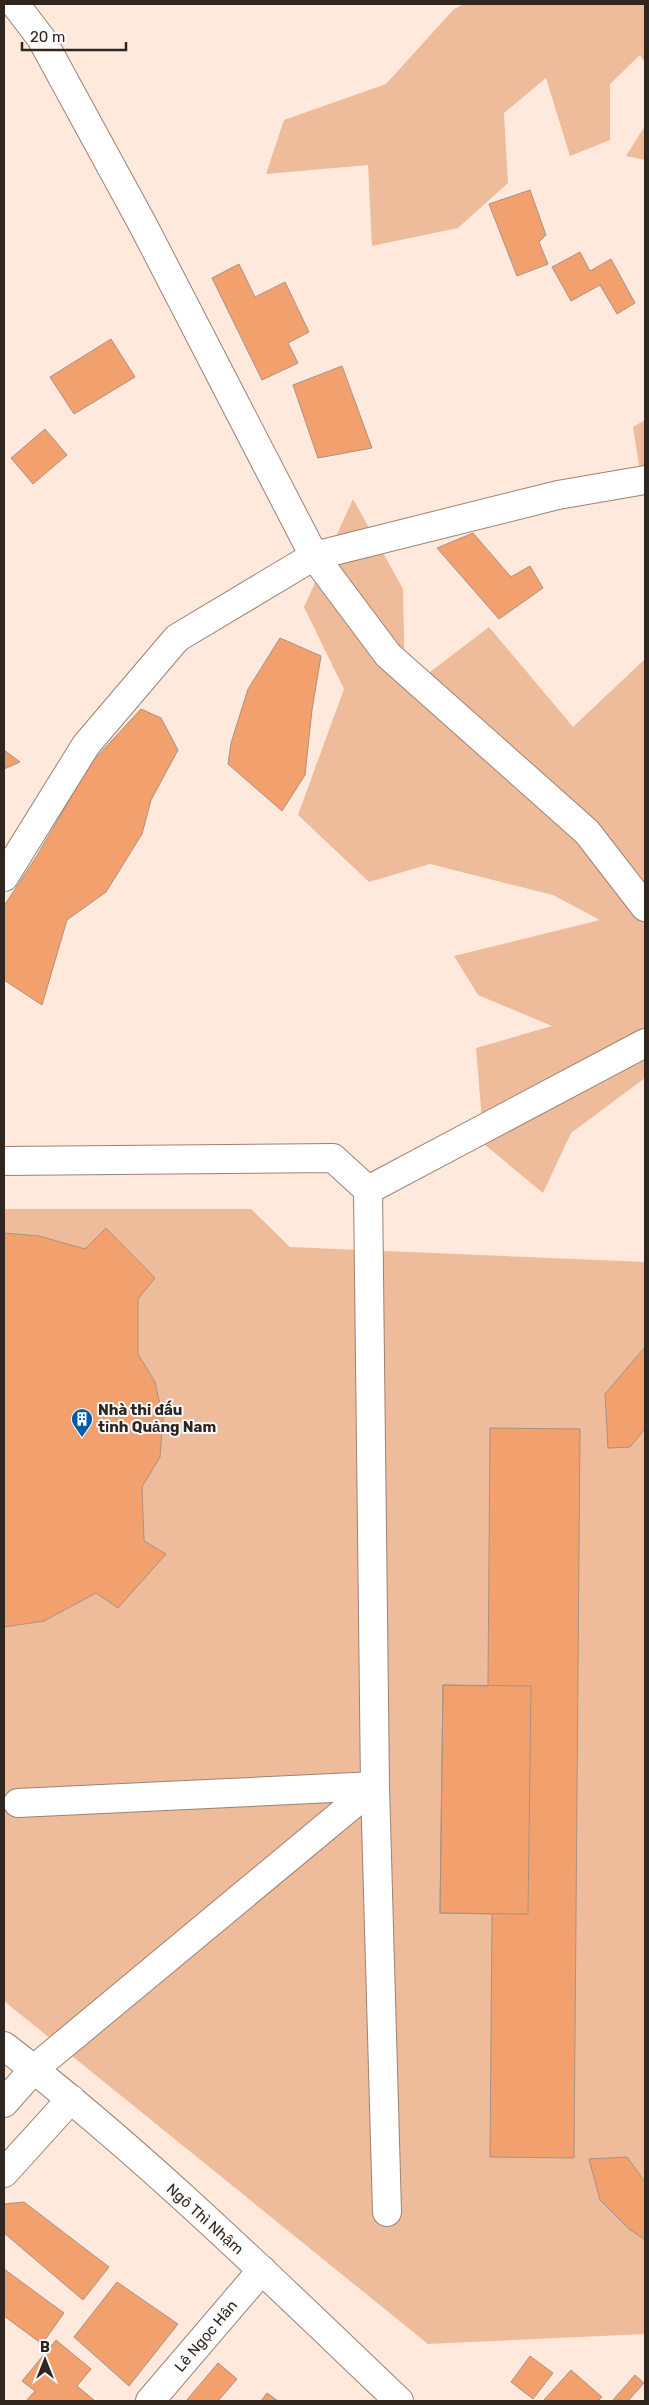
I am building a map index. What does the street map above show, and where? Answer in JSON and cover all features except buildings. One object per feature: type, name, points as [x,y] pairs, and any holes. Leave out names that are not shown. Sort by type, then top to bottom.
[{"type":"street","points":[[15,4],[41,38],[143,225],[314,556],[388,656],[587,832],[645,907]]},
{"type":"street","points":[[4,877],[86,745],[177,638],[314,556],[558,495],[645,480]]},
{"type":"street","points":[[368,1190],[645,1043]]},
{"type":"street","points":[[4,1160],[333,1158],[368,1190],[375,1786],[387,2212]]},
{"type":"street","points":[[18,1803],[375,1786]]},
{"type":"street","points":[[4,2103],[34,2069],[375,1786]]},
{"type":"street","name":"Ngô Thì Nhậm","points":[[4,2046],[71,2099],[262,2270],[399,2401]]},
{"type":"street","points":[[4,2173],[71,2099]]},
{"type":"street","name":"Lê Ngọc Hân","points":[[150,2401],[262,2270]]},
{"type":"shaded area","points":[[464,4],[645,4],[645,63],[640,55],[610,84],[610,140],[570,156],[546,78],[504,113],[508,183],[458,228],[372,246],[368,165],[266,174],[284,120],[386,84],[454,9]]},
{"type":"shaded area","points":[[645,126],[645,160],[626,156]]},
{"type":"shaded area","points":[[645,420],[645,496],[644,496],[633,427]]},
{"type":"shaded area","points":[[353,499],[403,589],[405,691],[489,627],[573,727],[645,659],[645,1078],[571,1133],[543,1193],[484,1144],[476,1048],[552,1026],[478,995],[454,956],[600,920],[553,895],[430,864],[369,882],[298,815],[344,689],[304,607]]},
{"type":"shaded area","points":[[4,1209],[251,1209],[290,1247],[645,1262],[645,2334],[428,2344],[4,2001]]},
{"type":"place","name":"Nhà thi đấu tỉnh Quảng Nam","points":[[82,1438]]}]
